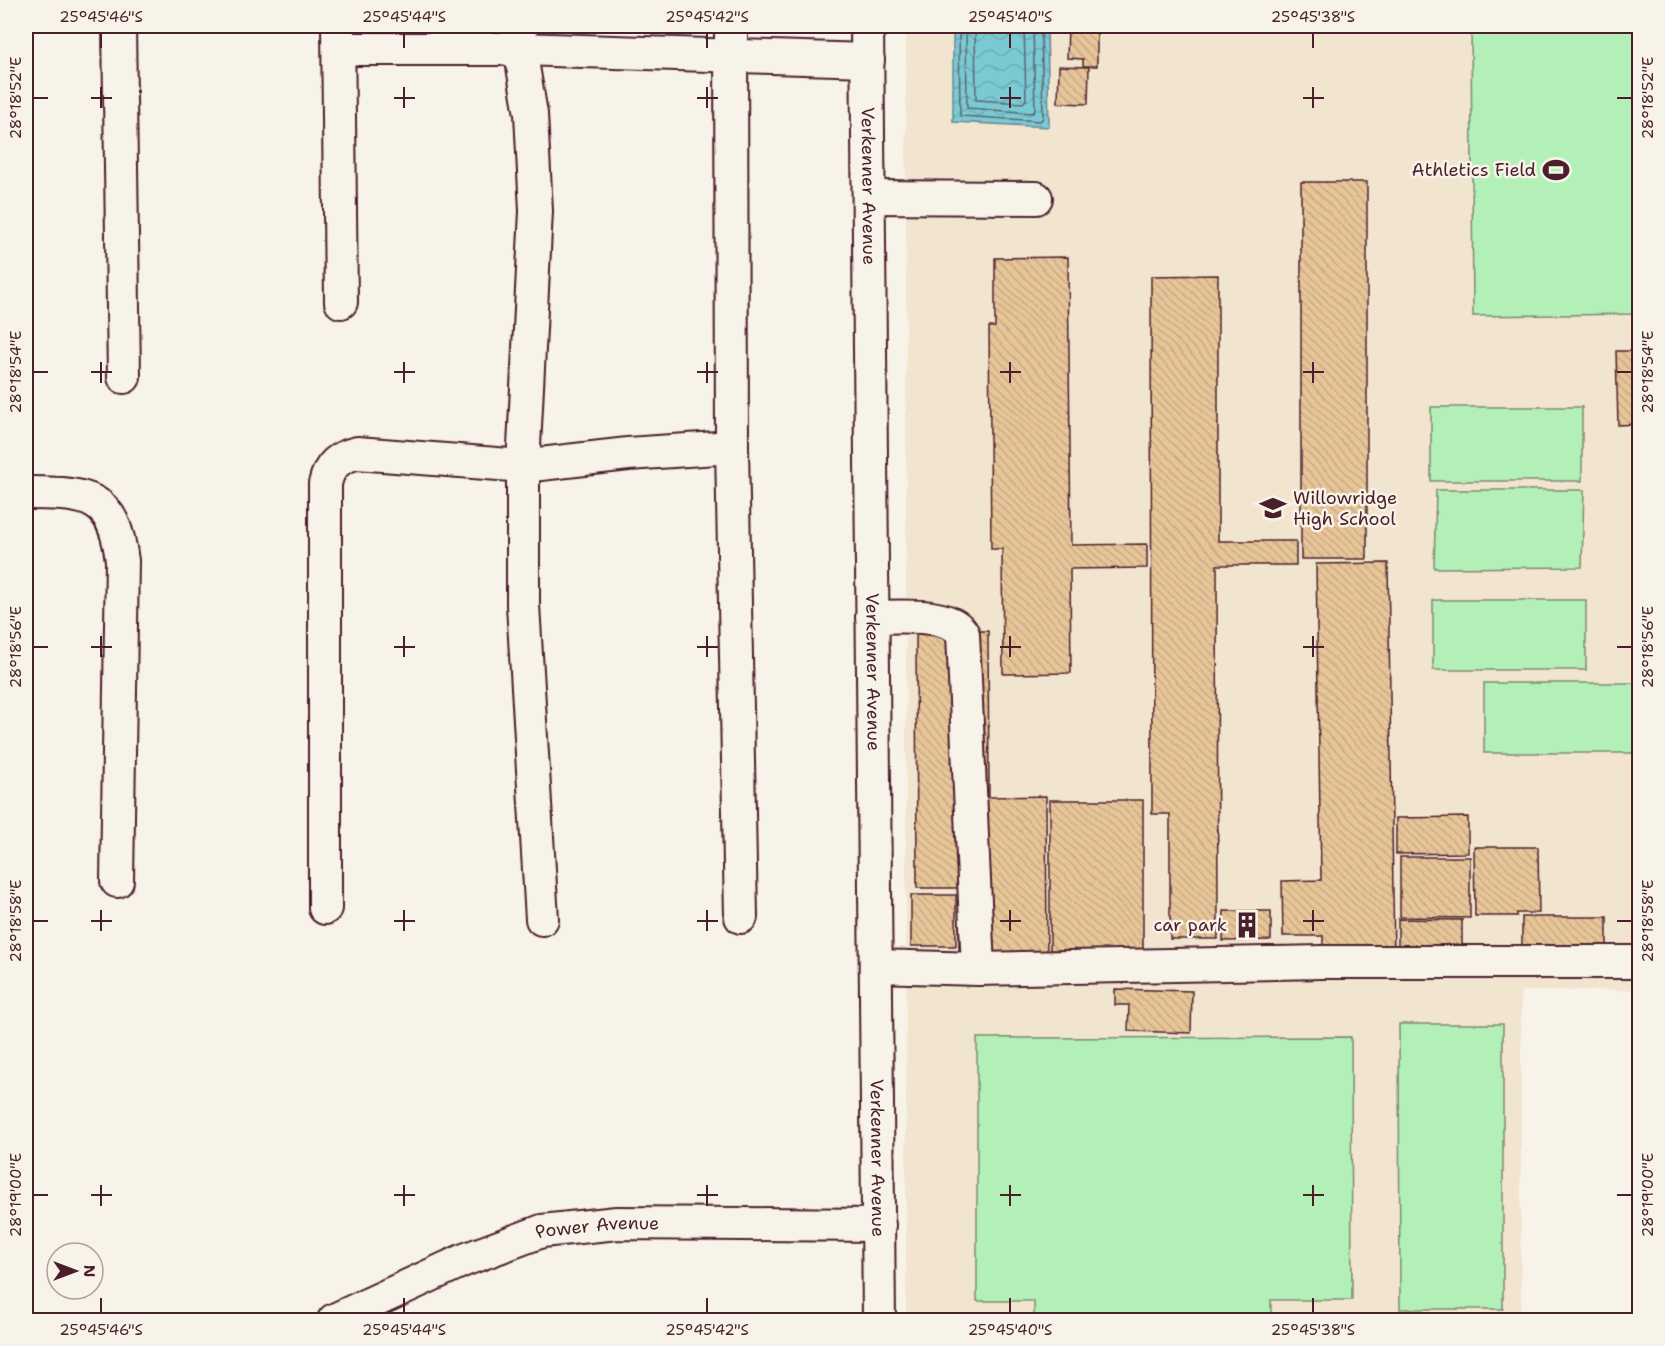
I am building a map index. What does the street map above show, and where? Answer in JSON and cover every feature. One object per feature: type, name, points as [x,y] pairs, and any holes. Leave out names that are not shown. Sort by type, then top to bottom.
[{"type":"street","points":[[119,26],[124,377]]},
{"type":"street","name":"Verkenner Avenue","points":[[867,26],[879,1320]]},
{"type":"street","points":[[341,302],[339,37],[731,40],[868,60]]},
{"type":"street","points":[[520,37],[531,114],[536,211],[522,466],[522,605],[542,920]]},
{"type":"street","points":[[731,40],[732,447],[741,917]]},
{"type":"street","points":[[869,197],[1036,198]]},
{"type":"street","points":[[325,908],[325,484],[327,472],[343,456],[357,453],[522,466],[628,454],[732,447]]},
{"type":"street","points":[[26,493],[75,494],[96,503],[105,510],[119,536],[122,561],[117,881]]},
{"type":"street","points":[[872,617],[916,617],[946,621],[958,627],[963,634],[978,969]]},
{"type":"street","points":[[876,966],[978,969],[1332,962],[1640,962]]},
{"type":"street","name":"Power Avenue","points":[[334,1320],[464,1260],[542,1231],[617,1223],[879,1225]]},
{"type":"shaded area","name":"Willowridge High School","points":[[906,26],[1639,26],[1639,990],[1521,991],[1521,1320],[906,1320]]},
{"type":"green space","name":"Athletics Field","points":[[1471,26],[1639,26],[1639,314],[1473,316]]},
{"type":"green space","points":[[1431,407],[1582,407],[1582,481],[1431,481]]},
{"type":"green space","points":[[1436,490],[1584,490],[1582,567],[1434,568]]},
{"type":"green space","points":[[1433,600],[1586,600],[1586,670],[1433,670]]},
{"type":"green space","points":[[1484,683],[1637,683],[1637,753],[1484,753]]},
{"type":"green space","points":[[1399,1024],[1503,1024],[1503,1309],[1400,1309]]},
{"type":"green space","points":[[1351,1037],[1352,1300],[1271,1300],[1271,1320],[1034,1320],[1034,1301],[977,1301],[977,1038]]},
{"type":"water","points":[[953,26],[1047,26],[1049,127],[953,122]]},
{"type":"building","points":[[1068,26],[1097,26],[1097,66],[1083,66],[1083,59],[1067,58]]},
{"type":"building","points":[[1059,66],[1089,67],[1088,104],[1058,103]]},
{"type":"building","points":[[1301,182],[1367,182],[1367,559],[1301,559]]},
{"type":"building","points":[[1068,257],[1071,545],[1147,544],[1147,568],[1070,569],[1071,673],[1003,674],[1002,549],[991,549],[989,327],[995,327],[995,258]]},
{"type":"building","points":[[1218,275],[1218,541],[1296,541],[1296,565],[1217,565],[1218,939],[1170,939],[1170,814],[1152,814],[1151,276]]},
{"type":"building","points":[[1616,351],[1640,351],[1640,424],[1618,425]]},
{"type":"building","points":[[1388,563],[1394,955],[1323,956],[1323,936],[1283,936],[1282,881],[1321,880],[1316,564]]},
{"type":"building","points":[[916,631],[988,631],[989,797],[1046,796],[1047,954],[959,954],[959,888],[917,888]]},
{"type":"building","points":[[1050,800],[1143,800],[1143,951],[1050,950]]},
{"type":"building","points":[[1468,817],[1468,853],[1396,854],[1396,818]]},
{"type":"building","points":[[1474,847],[1538,847],[1539,913],[1517,913],[1517,916],[1475,916]]},
{"type":"building","points":[[1400,857],[1470,857],[1470,918],[1400,917]]},
{"type":"building","points":[[911,895],[956,895],[956,946],[911,946]]},
{"type":"building","name":"car park","points":[[1224,911],[1271,911],[1271,940],[1223,941]]},
{"type":"building","points":[[1522,917],[1607,917],[1607,947],[1522,947]]},
{"type":"building","points":[[1398,919],[1462,920],[1462,958],[1398,957]]},
{"type":"building","points":[[1115,989],[1192,991],[1191,1033],[1128,1031],[1129,1005],[1115,1005]]},
{"type":"place","name":"Athletics Field","points":[[1556,170]]},
{"type":"place","name":"Willowridge High School","points":[[1273,508]]},
{"type":"place","name":"car park","points":[[1247,925]]}]
